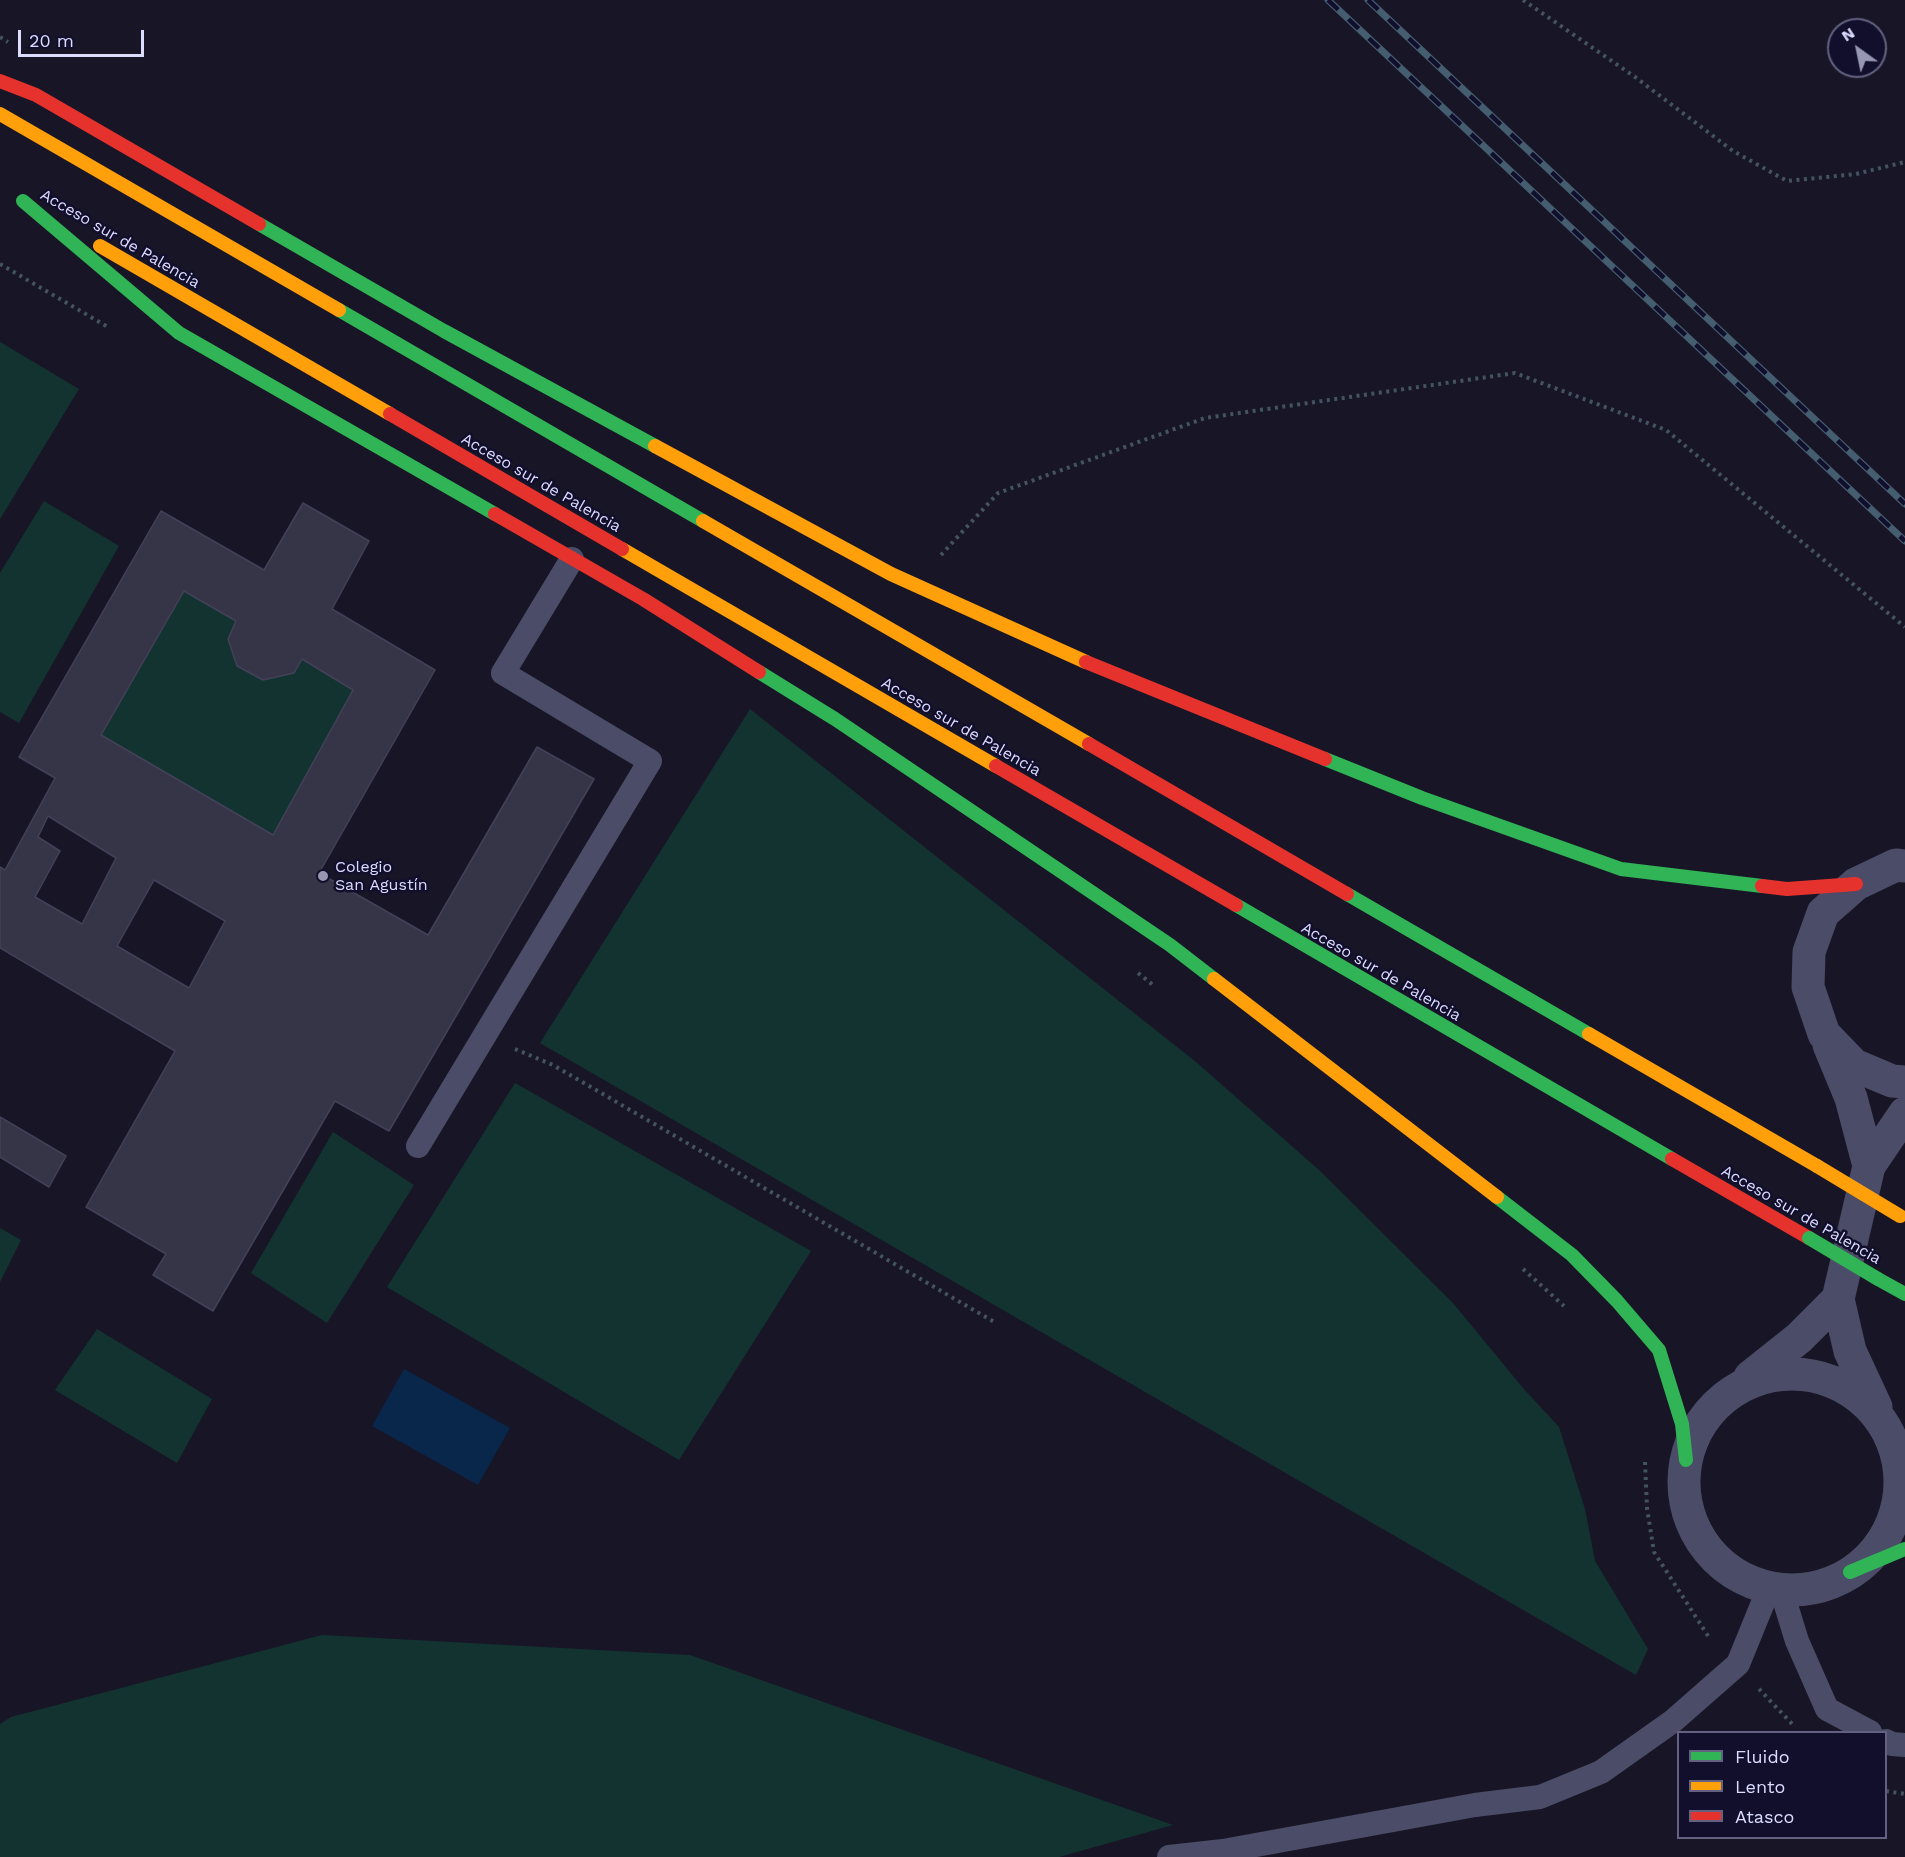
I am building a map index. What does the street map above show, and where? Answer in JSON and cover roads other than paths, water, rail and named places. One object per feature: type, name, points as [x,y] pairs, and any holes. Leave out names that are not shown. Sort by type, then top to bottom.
[{"type":"highway","points":[[0,81],[36,95],[444,331],[881,568],[1121,678],[1422,798],[1621,869],[1786,889],[1856,884]]},
{"type":"highway","points":[[0,114],[1817,1166],[1903,1218]]},
{"type":"highway","name":"Acceso sur de Palencia","points":[[8,193],[1905,1294]]},
{"type":"highway","points":[[23,201],[179,333],[643,599],[835,719],[1170,945],[1572,1255],[1617,1301],[1659,1350],[1682,1424],[1686,1460]]},
{"type":"highway","points":[[1850,1572],[1905,1549]]},
{"type":"street","points":[[1869,1166],[1851,1098],[1824,1034],[1808,987],[1809,952],[1823,912],[1856,884],[1896,865],[1905,866]]},
{"type":"street","points":[[1824,1034],[1854,1065],[1892,1081],[1905,1082]]},
{"type":"street","points":[[1838,1299],[1799,1338],[1732,1391],[1700,1420],[1686,1460],[1685,1495],[1701,1541],[1731,1573],[1775,1588],[1808,1592],[1850,1572],[1882,1542],[1898,1504],[1901,1466],[1850,1351],[1838,1299],[1869,1166],[1905,1113]]},
{"type":"street","points":[[1732,1391],[1774,1372],[1815,1376],[1849,1388],[1883,1423]]},
{"type":"lane","points":[[418,1146],[650,761],[503,673],[572,559]]},
{"type":"lane","points":[[1169,1857],[1223,1851],[1475,1805],[1540,1797],[1601,1772],[1673,1721],[1738,1664],[1775,1588]]},
{"type":"lane","points":[[1775,1588],[1827,1708],[1868,1731]]},
{"type":"lane","points":[[1887,1742],[1905,1745]]},
{"type":"water","points":[[404,1369],[510,1428],[478,1485],[372,1426]]},
{"type":"railway","points":[[1328,0],[1905,541]]},
{"type":"railway","points":[[1368,0],[1905,504]]},
{"type":"place","name":"Colegio San Agustín","points":[[323,876]]}]
